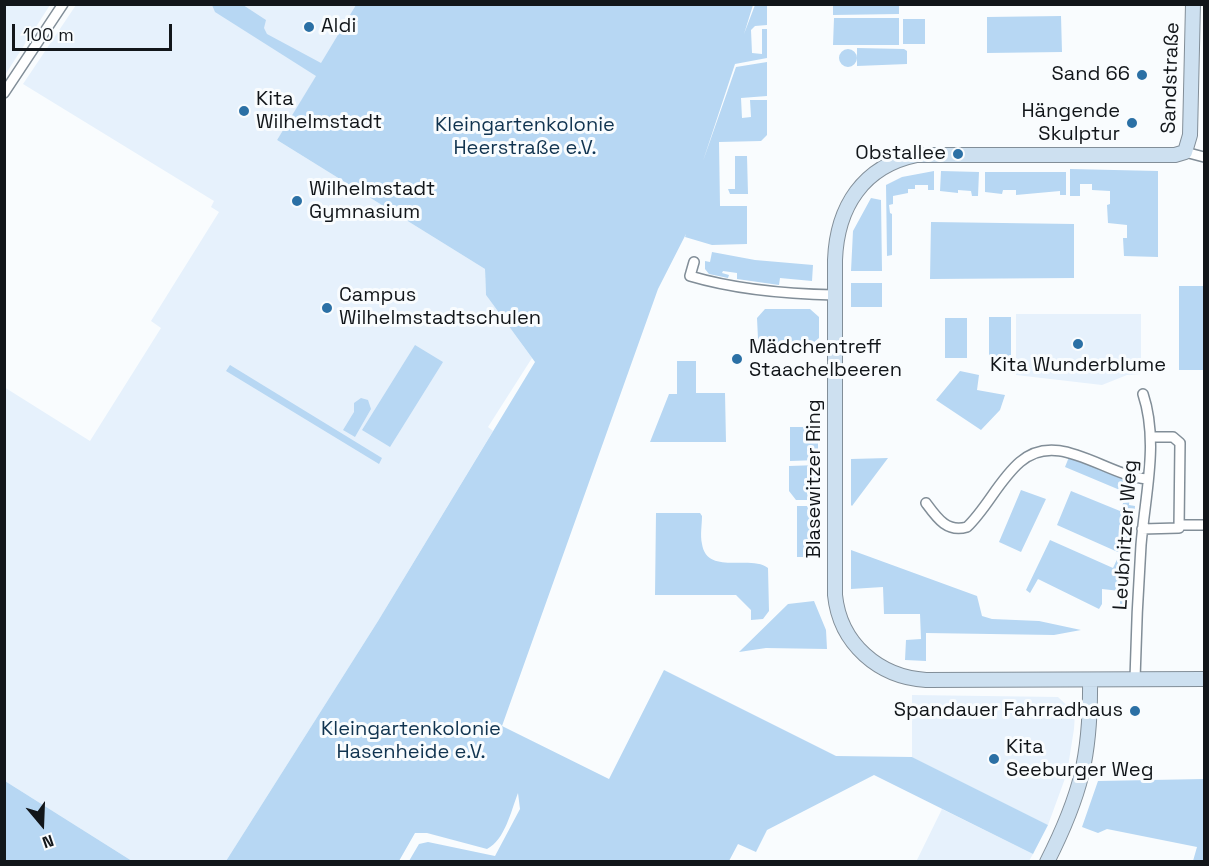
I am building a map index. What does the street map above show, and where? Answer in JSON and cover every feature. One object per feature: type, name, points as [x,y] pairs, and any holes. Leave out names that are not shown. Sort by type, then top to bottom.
[{"type":"street","points":[[4,93],[63,4]]},
{"type":"street","name":"Sandstraße","points":[[1185,152],[1190,135],[1193,4]]},
{"type":"street","points":[[1185,152],[1204,157]]},
{"type":"street","name":"Blasewitzer Ring","points":[[1185,152],[925,154],[891,163],[860,186],[842,215],[836,245],[835,595],[845,631],[861,652],[896,675],[910,678],[1204,679]]},
{"type":"street","points":[[694,262],[690,276],[713,282],[776,292],[835,295]]},
{"type":"street","name":"Leubnitzer Weg","points":[[1135,679],[1142,529],[1151,437],[1149,410],[1143,394]]},
{"type":"street","points":[[1142,529],[1179,528],[1180,443],[1173,437],[1151,437]]},
{"type":"street","points":[[926,503],[945,525],[956,530],[967,527],[1020,462],[1045,449],[1067,451],[1126,477],[1147,479]]},
{"type":"street","points":[[1179,525],[1204,525]]},
{"type":"street","points":[[1047,861],[1071,812],[1085,768],[1090,728],[1090,680]]},
{"type":"shaded area","points":[[4,5],[50,5],[5,75]]},
{"type":"shaded area","points":[[76,5],[361,5],[277,140],[485,269],[486,295],[532,358],[488,427],[493,431],[378,621],[226,861],[132,861],[5,781],[4,387],[90,441],[161,328],[151,321],[219,212],[211,207],[214,201],[23,84]]},
{"type":"shaded area","name":"Kita Wunderblume","points":[[1016,314],[1141,314],[1141,374],[1127,375],[1102,385],[1016,375]]},
{"type":"shaded area","name":"Kita Seeburger Weg","points":[[912,695],[1058,697],[1075,713],[1067,773],[1048,825],[912,757]]},
{"type":"shaded area","points":[[942,809],[1033,854],[1029,861],[916,862]]},
{"type":"green space","points":[[212,5],[243,5],[266,20],[264,28],[267,34],[321,63],[356,5],[753,5],[744,34],[755,5],[767,5],[767,25],[755,26],[751,30],[752,53],[762,54],[762,29],[767,29],[767,58],[735,64],[703,161],[736,67],[767,62],[767,96],[741,98],[742,118],[751,117],[750,100],[767,100],[767,135],[761,141],[719,142],[720,206],[747,206],[747,244],[712,245],[685,237],[686,234],[658,289],[502,726],[609,779],[664,670],[836,756],[912,757],[1048,825],[1033,854],[874,775],[767,830],[756,852],[738,844],[729,861],[409,861],[419,844],[428,842],[495,856],[520,809],[518,793],[503,832],[487,849],[427,833],[415,833],[399,861],[226,861],[378,621],[535,362],[486,295],[485,269],[277,140],[316,76],[215,12]]},
{"type":"green space","points":[[833,5],[899,5],[899,14],[833,15]]},
{"type":"green space","points":[[1061,16],[1062,52],[987,53],[987,17]]},
{"type":"green space","points":[[834,18],[899,18],[899,45],[833,45]]},
{"type":"green space","points":[[903,19],[925,19],[925,44],[903,44]]},
{"type":"green space","points":[[857,48],[904,49],[907,51],[907,64],[857,66]]},
{"type":"green space","points":[[848,49],[854,52],[857,58],[854,64],[848,67],[842,64],[839,58],[842,52]]},
{"type":"green space","points":[[735,156],[747,156],[748,194],[730,194],[728,189],[735,189]]},
{"type":"green space","points":[[1070,169],[1158,171],[1158,257],[1124,256],[1123,238],[1127,238],[1127,225],[1108,223],[1107,205],[1110,204],[1110,191],[1092,190],[1092,184],[1080,184],[1080,196],[1070,196]]},
{"type":"green space","points":[[934,171],[934,190],[928,190],[928,185],[915,185],[915,189],[908,189],[908,193],[893,196],[893,204],[889,205],[892,214],[892,255],[887,256],[886,185],[902,177]]},
{"type":"green space","points":[[941,171],[979,172],[978,196],[972,196],[971,191],[958,190],[958,193],[940,191]]},
{"type":"green space","points":[[985,172],[1066,172],[1066,195],[1060,195],[1060,191],[1016,195],[1016,190],[1003,190],[1002,194],[985,192]]},
{"type":"green space","points":[[871,198],[881,200],[882,271],[851,271],[853,231]]},
{"type":"green space","points":[[931,222],[1074,224],[1074,278],[930,279]]},
{"type":"green space","points":[[712,252],[755,260],[813,265],[812,281],[780,278],[779,285],[737,279],[737,273],[723,271],[722,273],[729,275],[728,278],[709,274],[705,269],[705,261],[710,262]]},
{"type":"green space","points":[[851,283],[882,283],[882,307],[851,307]]},
{"type":"green space","points":[[1179,286],[1204,286],[1204,370],[1179,370]]},
{"type":"green space","points":[[765,309],[810,309],[819,317],[819,338],[808,347],[764,346],[758,339],[757,318]]},
{"type":"green space","points":[[989,317],[1011,317],[1011,357],[989,357]]},
{"type":"green space","points":[[945,318],[967,318],[967,358],[945,358]]},
{"type":"green space","points":[[415,345],[443,362],[390,447],[362,430]]},
{"type":"green space","points":[[677,361],[696,361],[696,393],[725,393],[726,442],[650,442],[669,394],[677,394]]},
{"type":"green space","points":[[230,365],[382,458],[379,464],[226,371]]},
{"type":"green space","points":[[960,371],[979,375],[977,390],[1005,395],[1000,410],[981,430],[936,400]]},
{"type":"green space","points":[[361,398],[368,400],[371,409],[355,437],[343,430],[354,412],[354,403]]},
{"type":"green space","points":[[790,427],[818,427],[818,460],[790,461]]},
{"type":"green space","points":[[1069,457],[1136,483],[1136,498],[1130,496],[1129,505],[1135,506],[1127,610],[1120,610],[1120,591],[1102,589],[1102,604],[1099,609],[1038,579],[1030,593],[1026,590],[1050,540],[1113,568],[1120,553],[1057,525],[1071,491],[1120,511],[1127,493],[1065,467]]},
{"type":"green space","points":[[888,458],[852,506],[851,459]]},
{"type":"green space","points":[[818,465],[818,500],[796,500],[789,491],[789,466]]},
{"type":"green space","points":[[1021,490],[1046,499],[1021,552],[999,542]]},
{"type":"green space","points":[[797,506],[818,506],[818,557],[797,557]]},
{"type":"green space","points":[[656,513],[700,513],[702,516],[702,544],[706,554],[712,559],[730,563],[760,564],[768,568],[769,611],[763,619],[751,620],[751,610],[736,595],[655,595]]},
{"type":"green space","points":[[851,550],[977,596],[982,616],[992,619],[1039,621],[1081,630],[1054,635],[926,633],[926,661],[905,660],[906,640],[921,639],[920,614],[884,614],[883,587],[851,589]]},
{"type":"green space","points":[[814,601],[826,630],[827,649],[766,648],[739,652],[788,604]]},
{"type":"green space","points":[[1204,779],[1204,861],[1193,861],[1197,847],[1107,829],[1098,833],[1082,827],[1098,781]]},
{"type":"green space","points":[[5,781],[132,861],[5,861]]},
{"type":"place","name":"Aldi","points":[[309,27]]},
{"type":"place","name":"Sand 66","points":[[1142,75]]},
{"type":"place","name":"Kita Wilhelmstadt","points":[[244,111]]},
{"type":"place","name":"Hängende Skulptur","points":[[1132,123]]},
{"type":"place","name":"Obstallee","points":[[958,154]]},
{"type":"place","name":"Wilhelmstadt Gymnasium","points":[[297,201]]},
{"type":"place","name":"Campus Wilhelmstadtschulen","points":[[327,308]]},
{"type":"place","name":"Kita Wunderblume","points":[[1078,344]]},
{"type":"place","name":"Mädchentreff Staachelbeeren","points":[[737,359]]},
{"type":"place","name":"Spandauer Fahrradhaus","points":[[1135,711]]},
{"type":"place","name":"Kita Seeburger Weg","points":[[994,759]]},
{"type":"park label","name":"Kleingartenkolonie Heerstraße e.V.","points":[[525,138]]},
{"type":"park label","name":"Kleingartenkolonie Hasenheide e.V.","points":[[411,742]]}]
